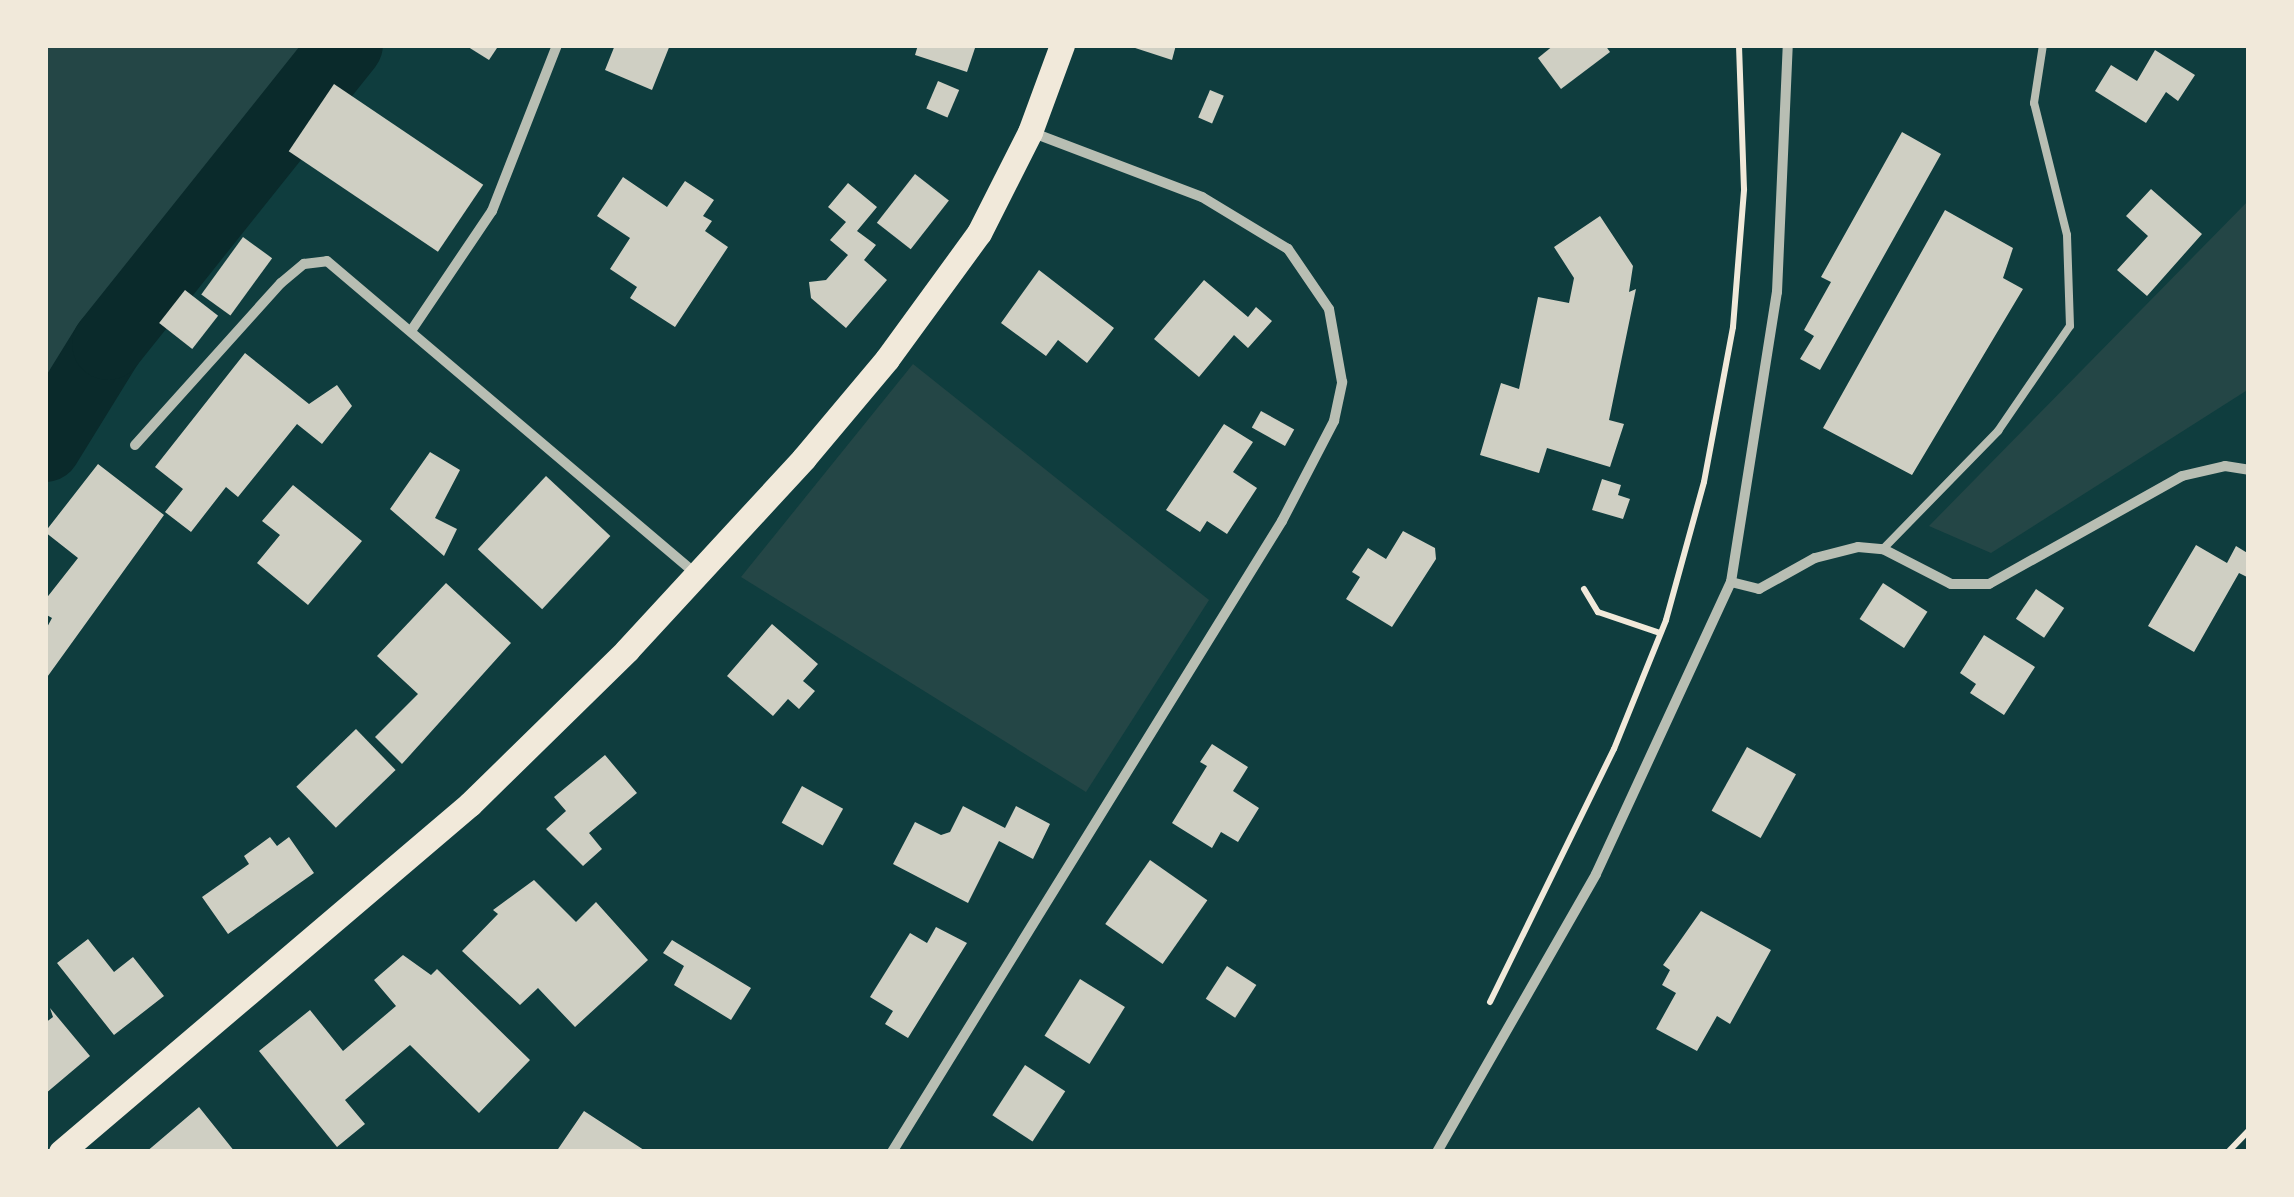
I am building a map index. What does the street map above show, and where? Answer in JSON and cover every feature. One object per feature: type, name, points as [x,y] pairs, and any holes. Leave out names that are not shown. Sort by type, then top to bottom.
[{"type":"main road","points":[[62,1152],[470,804],[696,575],[804,458],[953,274],[1030,132],[1062,45]]},
{"type":"street","points":[[411,331],[492,211],[557,45]]},
{"type":"street","points":[[1437,1152],[1596,874],[1732,582],[1777,292],[1788,45]]},
{"type":"street","points":[[892,1152],[1282,521],[1334,421],[1342,382],[1329,309],[1288,250],[1202,197],[1030,132]]},
{"type":"street","points":[[135,445],[304,264],[337,265],[696,575]]},
{"type":"street","points":[[1732,582],[1759,588],[1834,550],[1883,549],[1952,584],[1989,584],[2182,476],[2225,466],[2249,470]]},
{"type":"lane","points":[[1883,549],[1998,431],[2070,326],[2067,235],[2034,103],[2043,45]]},
{"type":"path","points":[[1488,1006],[1614,748],[1660,634],[1704,482],[1732,326],[1744,189],[1738,45]]},
{"type":"path","points":[[1584,589],[1598,612],[1660,634]]},
{"type":"path","points":[[2228,1152],[2249,1130]]},
{"type":"shaded area","points":[[45,45],[341,45],[63,360],[45,394]]},
{"type":"shaded area","points":[[2249,200],[2249,389],[1991,553],[1929,526]]},
{"type":"shaded area","points":[[913,364],[1209,600],[1086,792],[741,577]]},
{"type":"building","points":[[465,45],[499,45],[489,60]]},
{"type":"building","points":[[615,45],[670,45],[652,90],[605,70]]},
{"type":"building","points":[[918,45],[976,45],[967,72],[915,55]]},
{"type":"building","points":[[1126,45],[1176,45],[1172,60]]},
{"type":"building","points":[[1554,45],[1605,45],[1610,52],[1561,89],[1538,58]]},
{"type":"building","points":[[2155,50],[2195,75],[2178,101],[2166,92],[2146,123],[2095,91],[2111,65],[2137,81]]},
{"type":"building","points":[[938,81],[959,90],[947,118],[926,109]]},
{"type":"building","points":[[334,84],[483,185],[438,252],[289,151]]},
{"type":"building","points":[[1210,90],[1224,96],[1212,123],[1198,118]]},
{"type":"building","points":[[1902,132],[1941,154],[1820,370],[1800,359],[1814,336],[1804,330],[1831,282],[1821,277]]},
{"type":"building","points":[[915,174],[949,200],[911,249],[877,223]]},
{"type":"building","points":[[623,177],[667,207],[685,181],[714,200],[703,216],[712,221],[705,231],[728,247],[675,327],[630,298],[637,287],[610,269],[630,238],[597,216]]},
{"type":"building","points":[[848,183],[877,207],[857,231],[876,245],[864,260],[887,280],[846,328],[811,298],[809,282],[826,280],[848,255],[830,240],[846,222],[828,207]]},
{"type":"building","points":[[2151,189],[2202,234],[2147,296],[2117,270],[2148,236],[2126,216]]},
{"type":"building","points":[[1945,210],[2013,248],[2003,278],[2023,289],[1912,475],[1823,428]]},
{"type":"building","points":[[1600,216],[1633,266],[1629,292],[1636,289],[1609,420],[1624,424],[1610,467],[1547,448],[1539,473],[1480,455],[1501,383],[1519,389],[1538,297],[1569,303],[1574,278],[1554,247]]},
{"type":"building","points":[[243,237],[272,258],[230,316],[201,294]]},
{"type":"building","points":[[1039,270],[1114,328],[1087,363],[1058,340],[1046,356],[1001,323]]},
{"type":"building","points":[[1204,280],[1248,317],[1256,307],[1272,321],[1248,348],[1234,335],[1199,377],[1154,339]]},
{"type":"building","points":[[185,290],[218,316],[192,349],[159,323]]},
{"type":"building","points":[[245,353],[309,404],[337,385],[352,406],[322,444],[297,424],[238,497],[226,487],[191,532],[165,512],[183,489],[155,467]]},
{"type":"building","points":[[1261,411],[1294,429],[1285,446],[1252,428]]},
{"type":"building","points":[[1224,424],[1253,442],[1233,472],[1257,488],[1227,534],[1207,521],[1200,532],[1166,510]]},
{"type":"building","points":[[430,452],[460,470],[435,518],[457,529],[444,556],[390,509]]},
{"type":"building","points":[[98,464],[164,515],[45,680],[45,631],[52,618],[45,614],[45,600],[78,558],[45,532]]},
{"type":"building","points":[[546,476],[610,536],[542,609],[478,549]]},
{"type":"building","points":[[1602,479],[1621,485],[1618,495],[1630,499],[1623,519],[1592,510]]},
{"type":"building","points":[[293,485],[362,541],[308,605],[257,563],[280,535],[262,521]]},
{"type":"building","points":[[1403,531],[1435,548],[1436,559],[1392,627],[1346,599],[1360,577],[1352,572],[1368,548],[1386,559]]},
{"type":"building","points":[[2196,545],[2227,563],[2236,546],[2249,554],[2249,578],[2239,573],[2194,652],[2148,626]]},
{"type":"building","points":[[446,583],[511,643],[402,764],[375,737],[418,694],[377,656]]},
{"type":"building","points":[[1883,583],[1927,612],[1904,648],[1860,619]]},
{"type":"building","points":[[2036,589],[2064,608],[2044,638],[2016,619]]},
{"type":"building","points":[[772,624],[818,664],[803,681],[815,691],[799,709],[788,699],[773,716],[727,676]]},
{"type":"building","points":[[1984,635],[2035,667],[2004,715],[1970,693],[1976,684],[1960,673]]},
{"type":"building","points":[[356,729],[396,770],[336,828],[296,787]]},
{"type":"building","points":[[1212,744],[1248,767],[1233,791],[1259,808],[1238,842],[1221,832],[1212,848],[1172,823],[1207,766],[1200,762]]},
{"type":"building","points":[[1747,747],[1796,774],[1761,838],[1712,811]]},
{"type":"building","points":[[605,755],[637,793],[589,833],[602,849],[583,866],[546,829],[566,811],[554,797]]},
{"type":"building","points":[[802,786],[843,809],[823,846],[782,823]]},
{"type":"building","points":[[963,806],[1005,828],[1016,806],[1050,824],[1033,859],[999,841],[968,903],[893,864],[915,822],[941,835],[950,832]]},
{"type":"building","points":[[270,837],[277,846],[289,837],[314,873],[228,934],[202,897],[249,864],[244,856]]},
{"type":"building","points":[[1150,860],[1207,900],[1163,964],[1105,924]]},
{"type":"building","points":[[534,880],[576,922],[596,902],[648,960],[575,1027],[538,988],[520,1005],[462,951],[498,914],[493,910]]},
{"type":"building","points":[[1701,911],[1771,950],[1730,1024],[1717,1016],[1697,1051],[1656,1029],[1676,993],[1662,985],[1670,970],[1663,965]]},
{"type":"building","points":[[936,927],[967,943],[908,1038],[885,1024],[893,1011],[870,997],[910,933],[927,943]]},
{"type":"building","points":[[88,939],[114,972],[133,957],[164,996],[114,1035],[57,963]]},
{"type":"building","points":[[672,940],[751,988],[731,1020],[674,985],[684,966],[663,953]]},
{"type":"building","points":[[403,955],[431,975],[437,969],[530,1060],[479,1113],[410,1045],[345,1100],[365,1124],[337,1147],[259,1051],[310,1010],[343,1051],[396,1006],[374,980]]},
{"type":"building","points":[[1227,966],[1256,985],[1235,1018],[1206,999]]},
{"type":"building","points":[[1080,979],[1125,1007],[1089,1064],[1044,1036]]},
{"type":"building","points":[[50,1008],[90,1056],[45,1094],[45,1023],[53,1017]]},
{"type":"building","points":[[1025,1065],[1065,1091],[1033,1141],[992,1115]]},
{"type":"building","points":[[199,1107],[235,1152],[146,1152],[152,1147]]},
{"type":"building","points":[[584,1111],[630,1141],[647,1152],[556,1152]]},
{"type":"waterway","points":[[45,446],[108,344],[347,45]]}]
